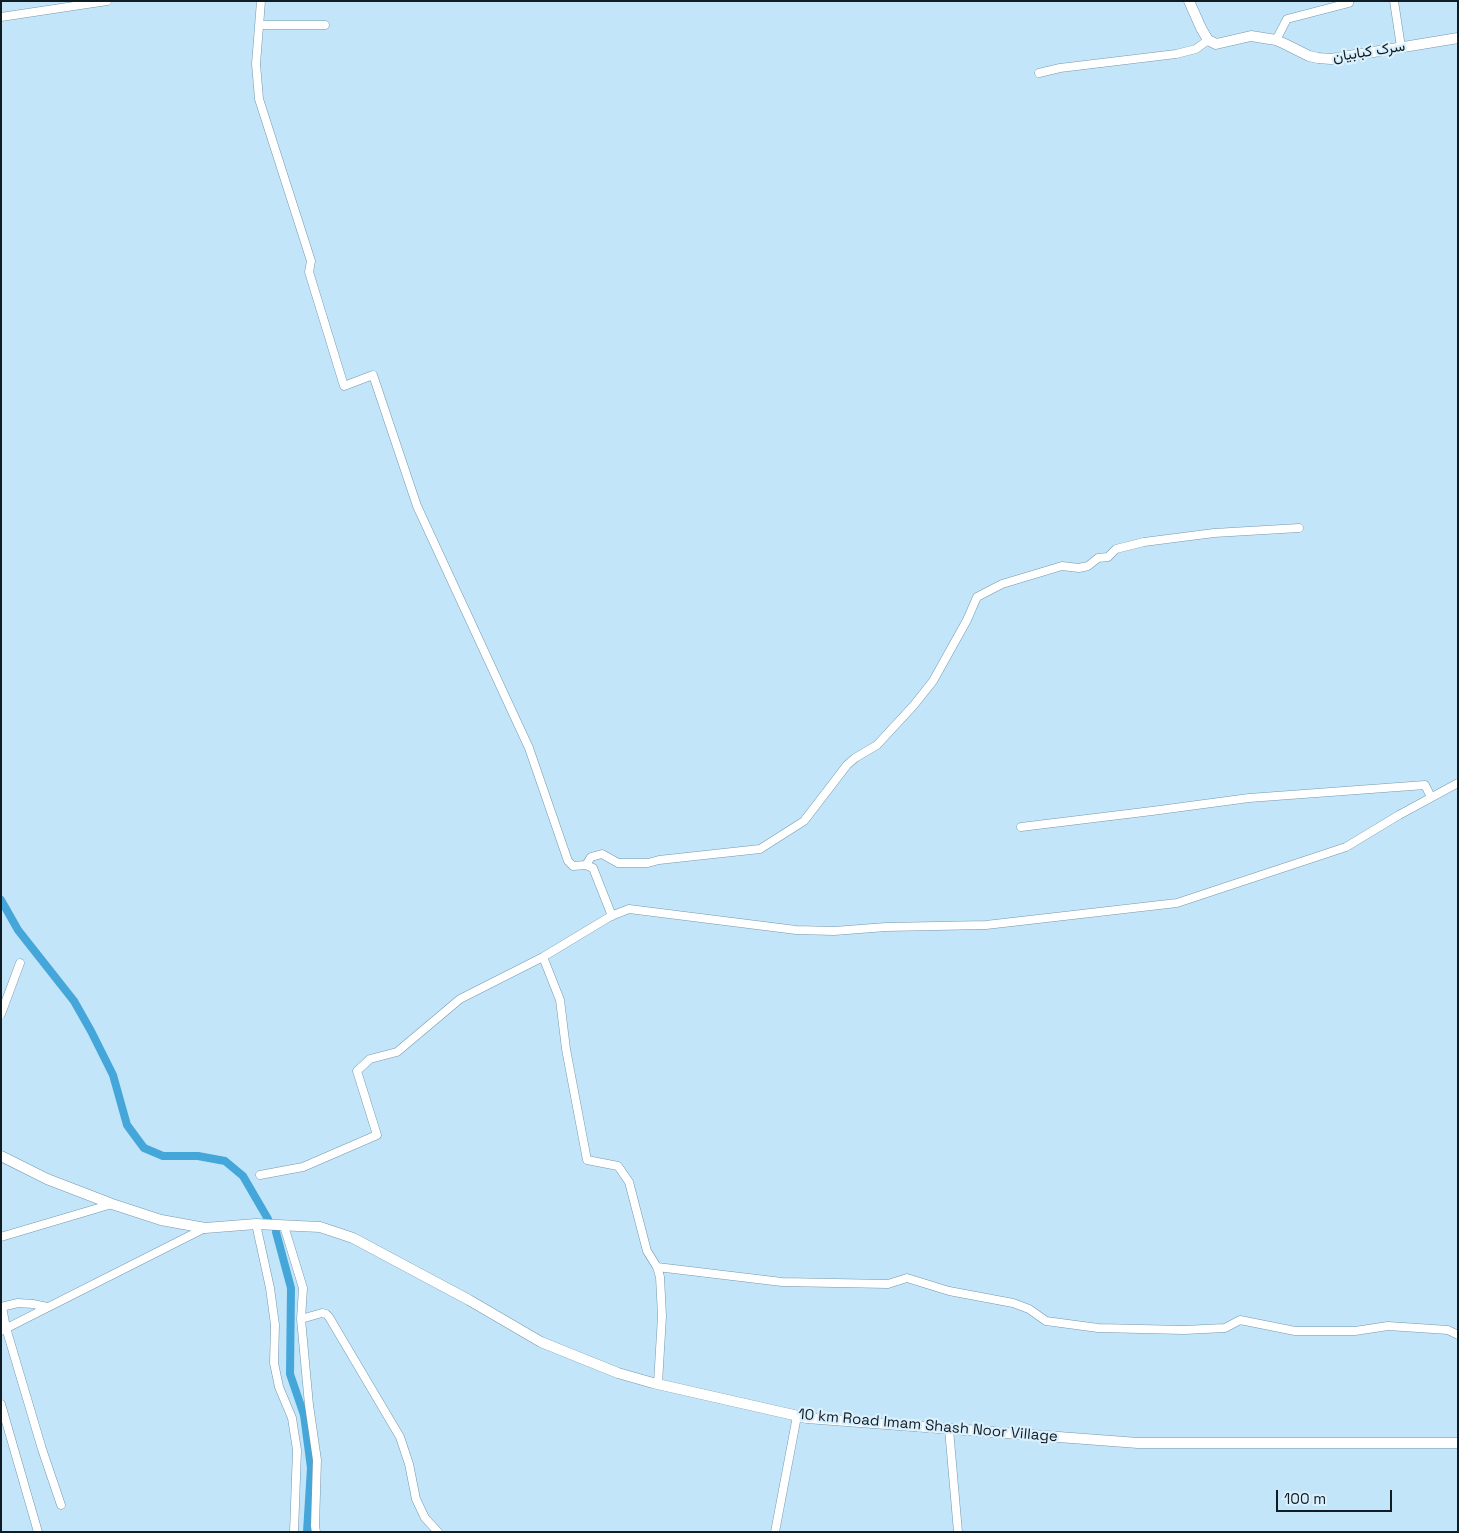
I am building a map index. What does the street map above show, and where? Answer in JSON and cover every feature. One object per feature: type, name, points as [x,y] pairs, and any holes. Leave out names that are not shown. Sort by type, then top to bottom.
[{"type":"street","points":[[1,17],[107,1]]},
{"type":"street","points":[[261,1],[256,64],[260,100],[311,261],[309,272],[344,386],[373,375],[417,506],[529,748],[568,861],[573,866],[593,868],[597,874],[612,916]]},
{"type":"street","points":[[1039,74],[1060,68],[1176,54],[1196,49],[1208,40],[1189,1]]},
{"type":"street","points":[[1276,40],[1287,19],[1349,3],[1349,1]]},
{"type":"street","points":[[1394,1],[1402,47]]},
{"type":"street","points":[[260,25],[326,25]]},
{"type":"street","name":"سرک کبابیان","points":[[1208,40],[1216,44],[1251,36],[1276,40],[1309,56],[1330,59],[1458,38]]},
{"type":"street","points":[[586,866],[591,857],[602,854],[618,862],[648,864],[659,860],[760,849],[804,822],[854,758],[878,745],[933,681],[978,597],[1002,584],[1062,566],[1079,568],[1088,566],[1098,558],[1108,557],[1116,549],[1144,542],[1214,533],[1299,528]]},
{"type":"street","points":[[260,1175],[303,1167],[377,1135],[357,1071],[370,1059],[397,1052],[460,999],[543,957],[629,908],[796,930],[834,931],[886,927],[986,925],[1177,903],[1346,847],[1458,783]]},
{"type":"street","points":[[1021,826],[1250,798],[1406,786],[1425,785],[1431,797]]},
{"type":"street","points":[[543,957],[560,1000],[566,1049],[587,1160],[618,1166],[628,1182],[647,1251],[657,1267],[660,1277],[662,1316],[658,1384]]},
{"type":"street","points":[[1,1014],[20,963]]},
{"type":"street","name":"10 km Road Imam Shash Noor Village","points":[[1,1156],[47,1179],[112,1204],[161,1220],[205,1228],[256,1224],[320,1227],[353,1238],[469,1300],[541,1342],[618,1373],[807,1418],[1138,1443],[1458,1443]]},
{"type":"street","points":[[1,1236],[112,1204]]},
{"type":"street","points":[[256,1224],[270,1288],[274,1325],[274,1363],[279,1387],[292,1418],[297,1450],[294,1532]]},
{"type":"street","points":[[284,1226],[303,1288],[301,1318],[309,1405],[317,1460],[316,1532]]},
{"type":"street","points":[[4,1330],[205,1228]]},
{"type":"street","points":[[657,1267],[782,1282],[888,1284],[907,1278],[949,1291],[1013,1303],[1029,1309],[1046,1321],[1098,1328],[1184,1330],[1225,1328],[1240,1320],[1295,1331],[1355,1331],[1388,1326],[1448,1330],[1458,1335]]},
{"type":"street","points":[[47,1308],[33,1304],[18,1303],[2,1307],[4,1330],[61,1505]]},
{"type":"street","points":[[301,1318],[322,1313],[329,1317],[400,1436],[409,1464],[416,1499],[425,1518],[438,1532]]},
{"type":"street","points":[[1,1404],[38,1532]]},
{"type":"street","points":[[776,1532],[797,1416]]},
{"type":"street","points":[[950,1429],[958,1532]]},
{"type":"waterway","points":[[1,900],[18,930],[74,1001],[113,1075],[127,1125],[144,1148],[163,1156],[198,1156],[225,1161],[243,1176],[268,1219]]},
{"type":"waterway","points":[[276,1232],[291,1288],[290,1374],[304,1415],[311,1468],[307,1532]]}]
